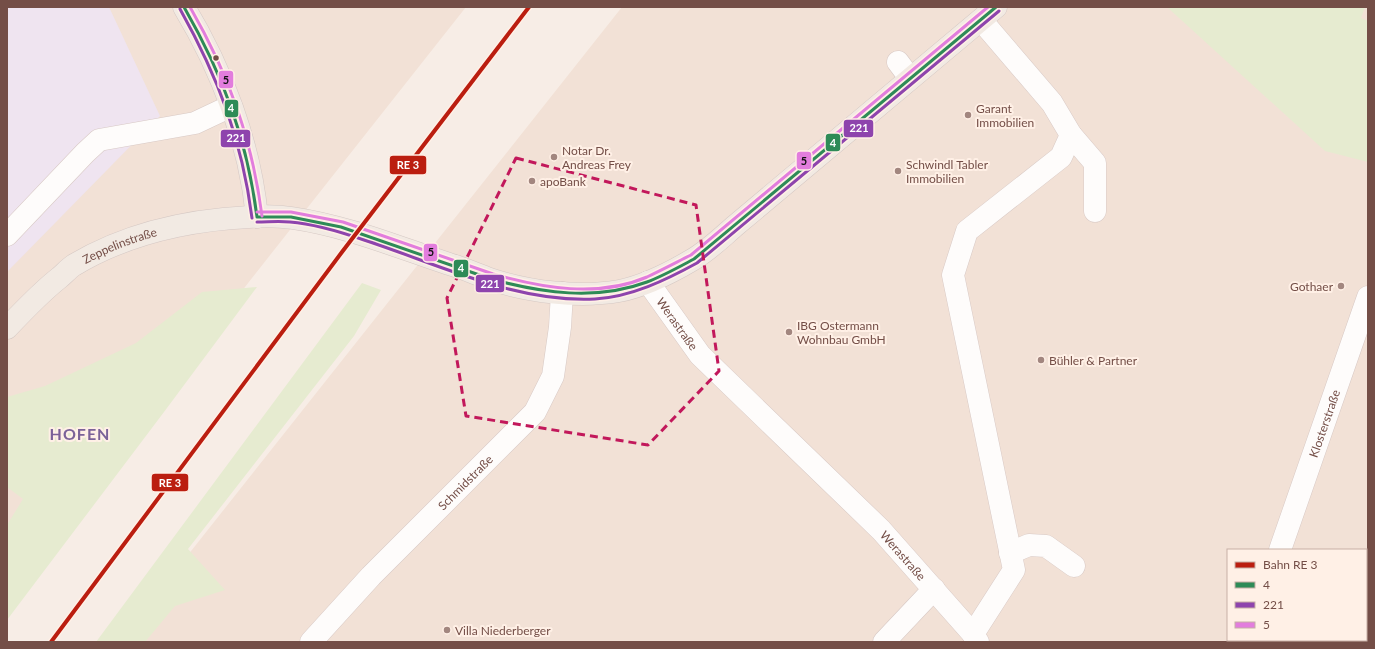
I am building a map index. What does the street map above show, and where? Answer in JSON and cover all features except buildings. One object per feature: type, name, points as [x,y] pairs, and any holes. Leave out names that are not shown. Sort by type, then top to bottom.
[{"type":"main road","points":[[184,7],[195,25],[215,65],[231,106],[244,145],[255,196],[257,217],[291,217],[341,227],[504,283],[562,293],[602,293],[620,290],[648,282],[694,259],[742,220],[904,70],[988,13]]},
{"type":"main road","name":"Zeppelinstraße","points":[[7,328],[39,294],[73,266],[110,247],[151,233],[188,224],[230,218],[257,217]]},
{"type":"street","points":[[988,13],[1052,103],[1071,135],[1095,163],[1095,211]]},
{"type":"street","points":[[7,235],[99,140],[195,123],[231,106]]},
{"type":"street","points":[[975,638],[1014,570],[953,275],[967,231],[1061,157],[1071,135]]},
{"type":"street","name":"Werastraße","points":[[648,282],[700,355],[881,530],[934,589],[975,638]]},
{"type":"street","name":"Schmidstraße","points":[[311,642],[371,576],[534,412],[553,376],[562,293]]},
{"type":"street","name":"Klosterstraße","points":[[1280,549],[1368,296]]},
{"type":"street","points":[[1010,553],[1029,545],[1046,546],[1074,566]]},
{"type":"street","points":[[884,642],[934,589]]},
{"type":"highlighted area","points":[[516,158],[696,205],[719,371],[648,445],[466,416],[447,298]]},
{"type":"shaded area","points":[[7,7],[466,7],[252,278],[7,593]]},
{"type":"shaded area","points":[[7,7],[109,7],[160,116],[7,272]]},
{"type":"shaded area","points":[[622,7],[1368,7],[1368,642],[119,642]]},
{"type":"green space","points":[[1167,7],[1365,7],[1361,18],[1368,21],[1368,162],[1325,151]]},
{"type":"green space","points":[[362,283],[381,290],[354,336],[188,549],[225,590],[175,606],[145,642],[96,642]]},
{"type":"green space","points":[[257,287],[7,620],[7,525],[23,499],[7,487],[7,397],[45,386],[136,343],[202,292]]},
{"type":"transit line","name":"4","points":[[184,7],[198,32],[222,83],[231,108],[247,161],[257,217]]},
{"type":"transit line","name":"5","points":[[190,7],[204,32],[237,108],[252,160],[262,216]]},
{"type":"transit line","points":[[51,642],[342,252],[529,7]]},
{"type":"transit line","name":"5","points":[[257,212],[291,212],[343,222],[493,274],[550,287],[590,289],[628,283],[647,277],[691,255],[988,7]]},
{"type":"transit line","name":"4","points":[[257,217],[291,217],[341,227],[491,279],[530,288],[569,293],[608,292],[628,288],[653,280],[694,259],[996,7]]},
{"type":"transit line","name":"221","points":[[180,9],[194,34],[217,84],[235,136],[248,189],[252,218]]},
{"type":"transit line","name":"221","points":[[257,222],[290,222],[328,229],[364,240],[477,280],[536,295],[565,299],[595,299],[622,295],[648,287],[697,263],[999,11]]},
{"type":"place","name":"Garant Immobilien","points":[[968,115]]},
{"type":"place","name":"Notar Dr. Andreas Frey","points":[[554,157]]},
{"type":"place","name":"Schwindl Tabler Immobilien","points":[[898,171]]},
{"type":"place","name":"apoBank","points":[[532,181]]},
{"type":"place","name":"Gothaer","points":[[1341,286]]},
{"type":"place","name":"IBG Ostermann Wohnbau GmbH","points":[[789,332]]},
{"type":"place","name":"Bühler & Partner","points":[[1041,360]]},
{"type":"place","name":"Villa Niederberger","points":[[447,630]]},
{"type":"district","name":"HOFEN","points":[[80,433]]}]
